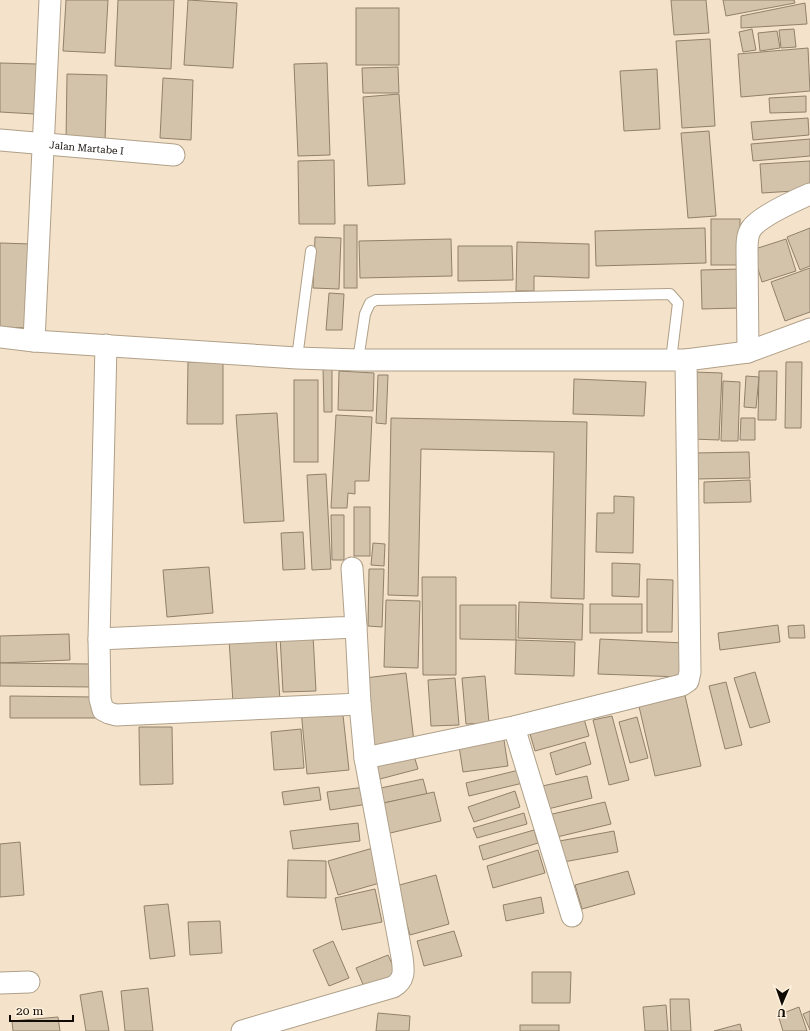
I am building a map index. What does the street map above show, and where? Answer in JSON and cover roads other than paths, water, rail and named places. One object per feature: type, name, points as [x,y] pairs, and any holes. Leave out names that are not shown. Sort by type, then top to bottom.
[{"type":"street","points":[[34,341],[50,0]]},
{"type":"street","name":"Jalan Martabe I","points":[[0,140],[174,155]]},
{"type":"street","points":[[748,352],[748,234],[757,223],[785,205],[810,194]]},
{"type":"street","points":[[0,337],[34,341],[297,358],[358,360],[678,360],[748,352],[810,329]]},
{"type":"street","points":[[106,345],[99,639],[100,699],[103,710],[116,715],[360,704]]},
{"type":"street","points":[[365,758],[514,727],[682,685],[688,681],[690,672],[678,360]]},
{"type":"street","points":[[242,1031],[392,988],[399,984],[402,977],[402,957],[365,758],[360,704],[352,568]]},
{"type":"street","points":[[99,639],[356,627]]},
{"type":"street","points":[[514,727],[572,916]]},
{"type":"street","points":[[0,983],[29,982]]},
{"type":"lane","points":[[297,358],[311,251]]},
{"type":"lane","points":[[358,360],[365,314],[370,303],[376,300],[670,294],[678,303],[678,360]]}]
